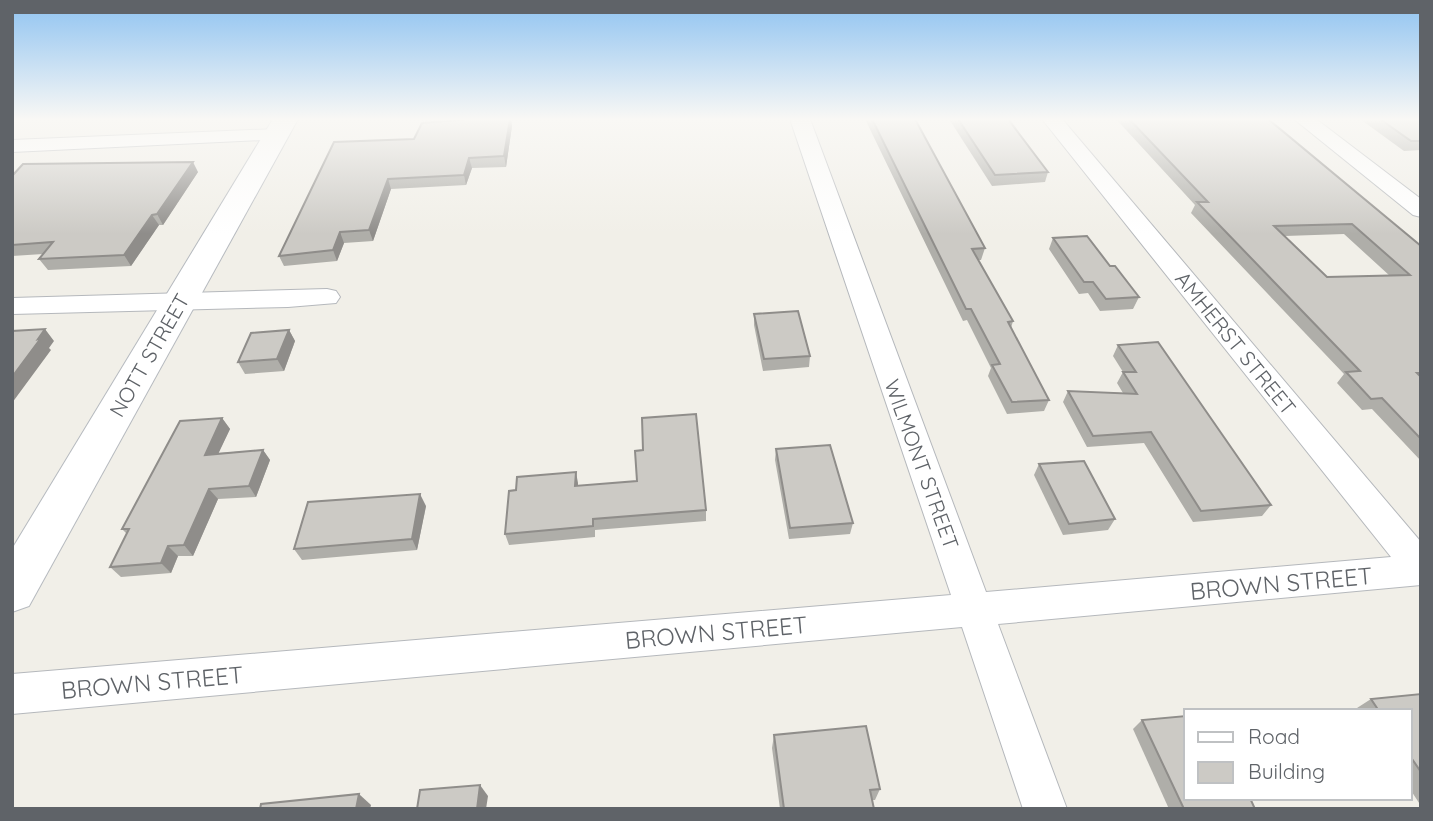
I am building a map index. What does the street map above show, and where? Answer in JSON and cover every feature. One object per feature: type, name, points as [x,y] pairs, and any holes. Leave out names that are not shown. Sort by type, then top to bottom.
[{"type":"street","name":"NOTT STREET","points":[[12,591],[264,157]]},
{"type":"street","name":"WILMONT STREET","points":[[814,157],[1045,809]]},
{"type":"street","name":"AMHERST STREET","points":[[1083,157],[1421,569]]},
{"type":"street","points":[[1353,157],[1421,210]]},
{"type":"street","points":[[12,306],[180,301],[224,303],[327,297]]},
{"type":"street","name":"BROWN STREET","points":[[12,694],[1421,569]]},
{"type":"building","points":[[327,157],[481,157],[469,158],[464,175],[388,179],[369,230],[340,232],[333,250],[279,256]]},
{"type":"building","points":[[891,157],[936,157],[985,248],[972,249],[1013,321],[1008,322],[1049,400],[1012,402],[992,365],[1000,364],[971,309],[966,309]]},
{"type":"building","points":[[983,157],[1037,157],[1048,172],[995,175]]},
{"type":"building","points":[[1165,157],[1314,157],[1421,246],[1421,373],[1417,373],[1421,377],[1421,439],[1382,398],[1371,399],[1346,372],[1360,371],[1197,202],[1208,202]],"holes":[[[1352,224],[1410,275],[1327,277],[1274,226]]]},
{"type":"building","points":[[193,162],[124,255],[39,259],[53,242],[12,245],[12,176],[23,164]]},
{"type":"building","points":[[1087,236],[1139,297],[1106,299],[1093,282],[1084,282],[1053,238]]},
{"type":"building","points":[[798,311],[810,356],[764,359],[754,314]]},
{"type":"building","points":[[45,329],[38,339],[41,338],[12,377],[12,331]]},
{"type":"building","points":[[289,330],[277,359],[238,362],[251,333]]},
{"type":"building","points":[[1158,342],[1271,505],[1201,511],[1151,432],[1093,436],[1068,391],[1137,394],[1123,372],[1136,372],[1118,345]]},
{"type":"building","points":[[696,414],[706,510],[593,519],[593,526],[505,534],[509,491],[516,490],[517,477],[576,472],[575,486],[637,481],[635,451],[643,450],[642,418]]},
{"type":"building","points":[[222,418],[205,455],[263,450],[249,486],[209,489],[184,545],[168,546],[161,563],[110,567],[129,529],[122,529],[180,421]]},
{"type":"building","points":[[830,445],[853,523],[790,528],[776,449]]},
{"type":"building","points":[[1084,461],[1115,519],[1069,524],[1039,464]]},
{"type":"building","points":[[420,494],[412,539],[294,549],[308,502]]},
{"type":"building","points":[[1421,694],[1421,772],[1412,759],[1412,709],[1378,709],[1371,699]]},
{"type":"building","points":[[1184,716],[1184,800],[1251,800],[1255,809],[1184,809],[1142,720]]},
{"type":"building","points":[[866,726],[880,789],[870,790],[874,809],[784,809],[774,735]]},
{"type":"building","points":[[480,785],[477,809],[417,809],[420,790]]},
{"type":"building","points":[[359,794],[356,809],[260,809],[261,804]]}]
